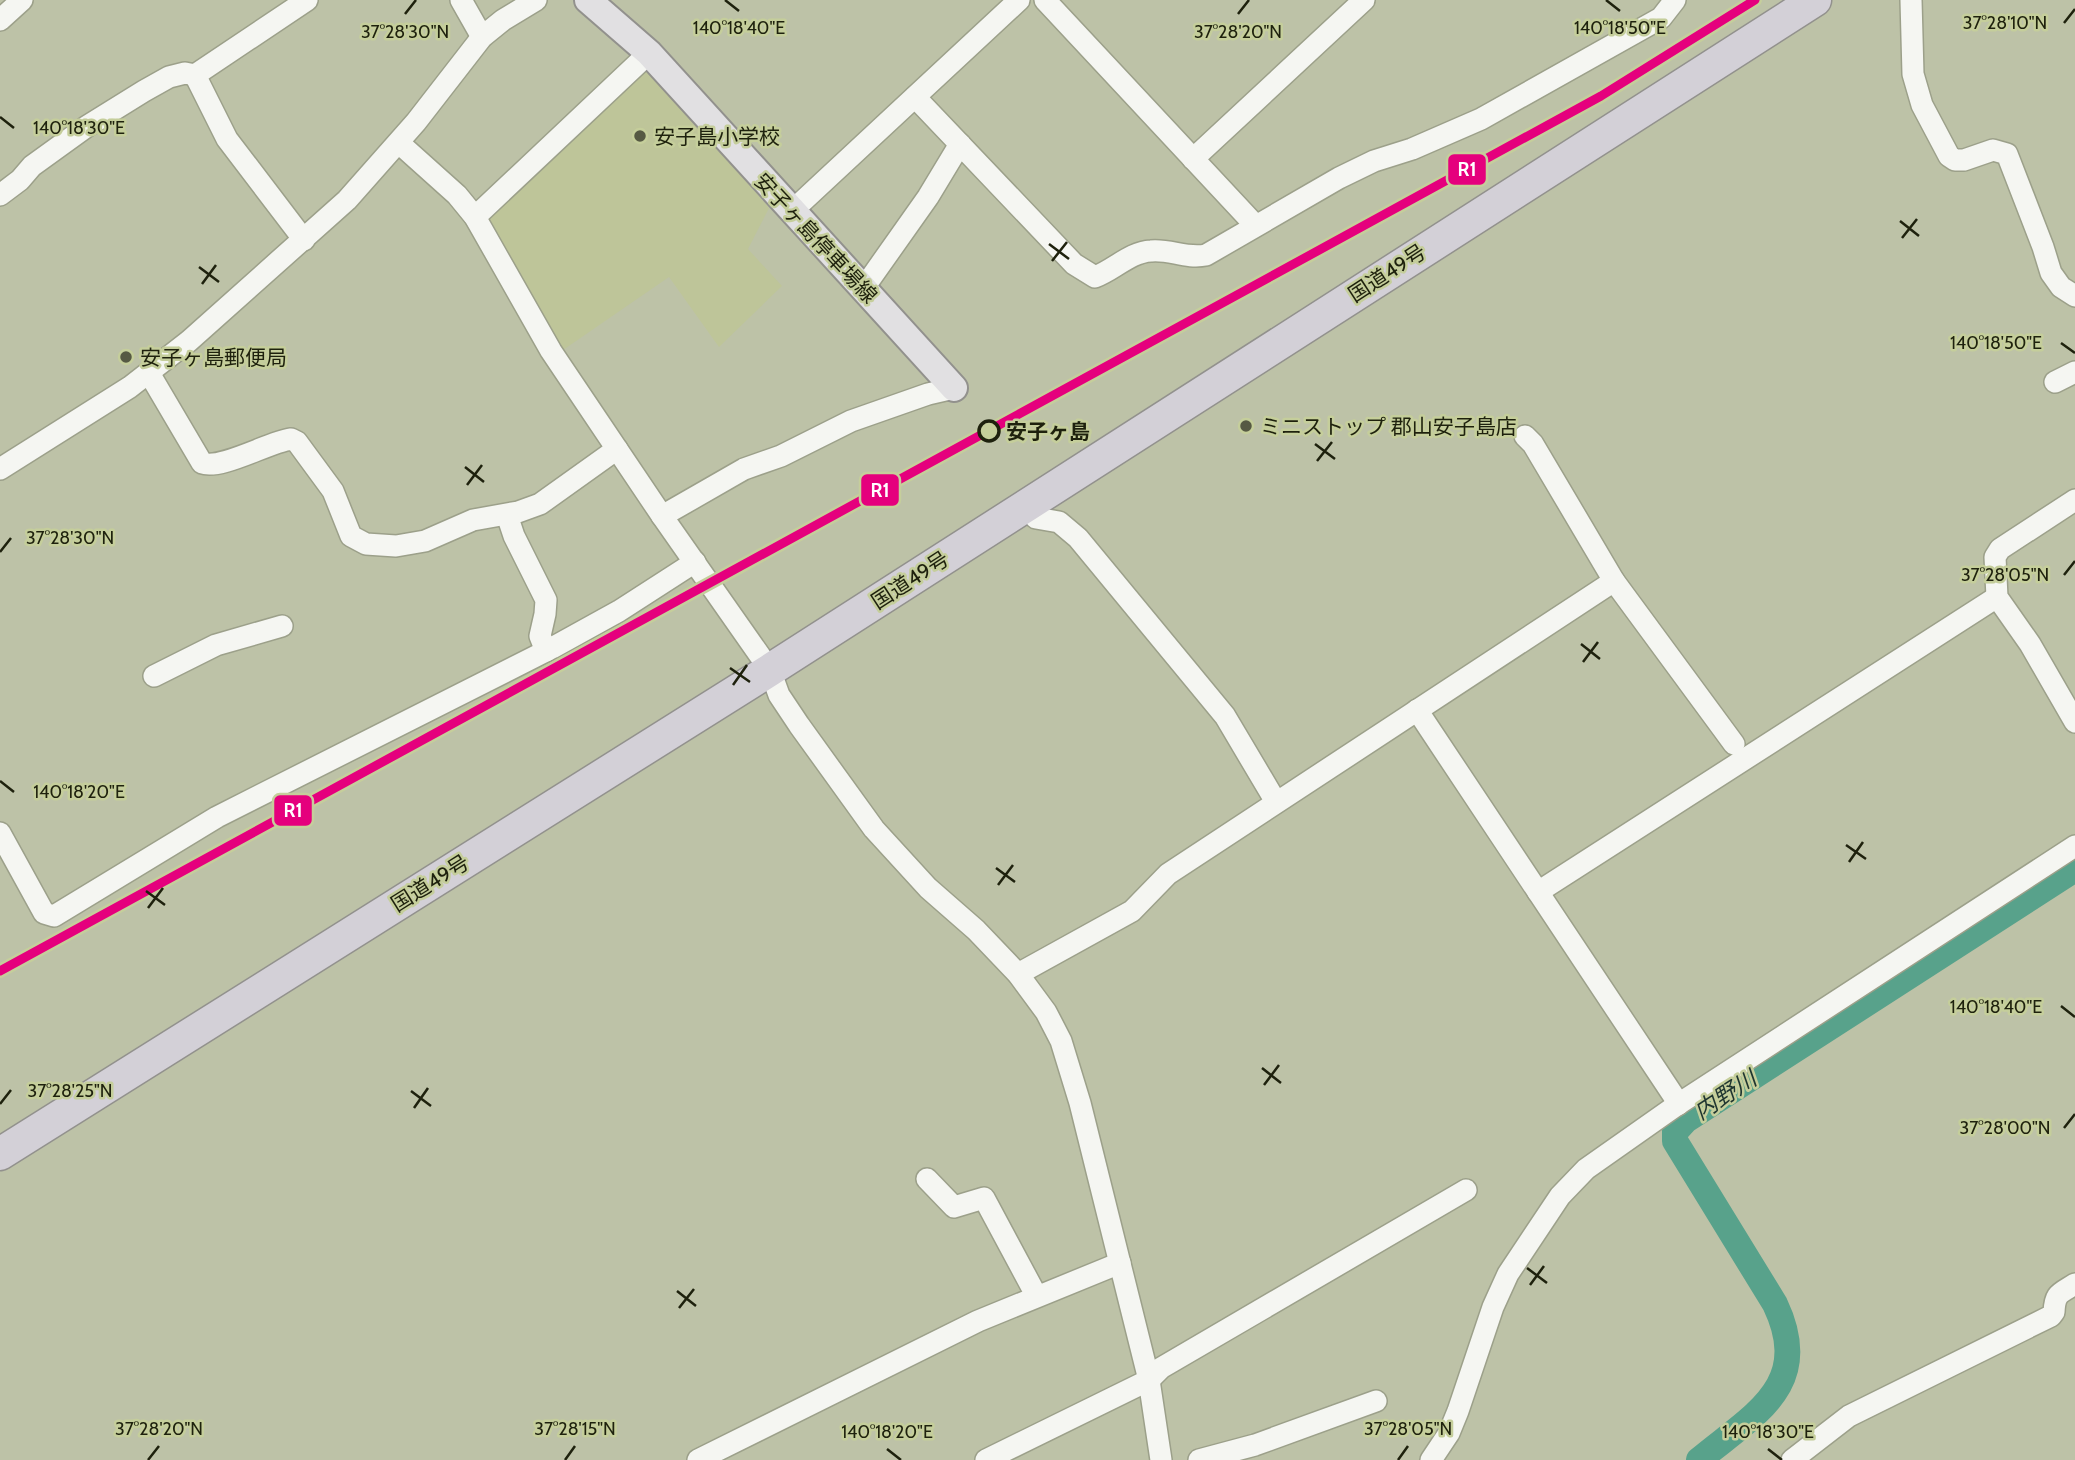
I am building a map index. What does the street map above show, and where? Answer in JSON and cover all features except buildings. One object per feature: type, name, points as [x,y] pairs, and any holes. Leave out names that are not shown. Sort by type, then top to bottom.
[{"type":"highway","name":"国道49号","points":[[0,1154],[769,670],[1815,0]]},
{"type":"main road","name":"安子ヶ島停車場線","points":[[588,0],[649,53],[954,388]]},
{"type":"street","points":[[0,20],[22,0]]},
{"type":"street","points":[[0,195],[20,180],[32,166],[144,90],[169,78],[185,74],[195,75],[307,0]]},
{"type":"street","points":[[461,0],[482,37]]},
{"type":"street","points":[[0,469],[149,373],[303,240],[347,200],[399,143],[482,37],[503,20],[536,0]]},
{"type":"street","points":[[791,212],[1019,0]]},
{"type":"street","points":[[1045,0],[1255,225]]},
{"type":"street","points":[[1193,159],[1364,0]]},
{"type":"street","points":[[915,97],[1074,264],[1095,277],[1142,252],[1153,250],[1188,257],[1206,255],[1350,172],[1481,120],[1661,18],[1675,0]]},
{"type":"street","points":[[1911,0],[1913,74],[1922,105],[1943,146],[1955,160],[1964,160],[1993,150],[2007,154],[2051,273],[2061,287],[2075,296]]},
{"type":"street","points":[[475,217],[649,53]]},
{"type":"street","points":[[195,75],[227,139],[303,240]]},
{"type":"street","points":[[399,143],[457,195],[475,217],[551,351],[769,670],[779,695],[799,725],[874,828],[928,888],[975,930],[1018,974],[1046,1012],[1061,1041],[1080,1103],[1149,1380],[1161,1460]]},
{"type":"street","points":[[863,289],[928,197],[960,144]]},
{"type":"street","points":[[2055,382],[2075,372]]},
{"type":"street","points":[[149,373],[203,465],[235,458],[285,439],[297,442],[333,491],[348,532],[361,543],[396,546],[425,541],[473,520],[540,504],[617,449]]},
{"type":"street","points":[[662,516],[744,469],[781,456],[851,421],[928,394],[954,388]]},
{"type":"street","points":[[1525,436],[1533,444],[1614,581],[1734,744]]},
{"type":"street","points":[[2075,500],[2000,549],[1995,557],[1997,597],[2030,644],[2075,722]]},
{"type":"street","points":[[1025,507],[1036,518],[1059,522],[1078,538],[1225,716],[1276,802]]},
{"type":"street","points":[[507,514],[514,536],[546,600],[540,636],[545,651]]},
{"type":"street","points":[[0,833],[44,913],[54,916],[217,817],[620,611],[695,562]]},
{"type":"street","points":[[1018,974],[1132,911],[1168,874],[1614,581]]},
{"type":"street","points":[[1538,892],[1997,597]]},
{"type":"street","points":[[154,676],[216,645],[282,626]]},
{"type":"street","points":[[1417,710],[1679,1104],[1677,1105]]},
{"type":"street","points":[[1431,1460],[1449,1433],[1458,1412],[1493,1307],[1508,1274],[1560,1196],[1586,1169],[1677,1105],[2075,846]]},
{"type":"street","points":[[927,1179],[954,1207],[980,1197],[984,1198],[1037,1296]]},
{"type":"street","points":[[986,1460],[1149,1380],[1161,1368],[1466,1191]]},
{"type":"street","points":[[698,1460],[965,1327],[1120,1263]]},
{"type":"street","points":[[1792,1460],[1849,1416],[2051,1316],[2057,1296],[2075,1284]]},
{"type":"street","points":[[1199,1460],[1255,1445],[1376,1401]]},
{"type":"shaded area","name":"安子島小学校","points":[[649,64],[769,208],[748,249],[782,286],[719,347],[669,277],[563,350],[485,215]]},
{"type":"waterway","name":"内野川","points":[[1699,1460],[1758,1412],[1783,1377],[1787,1356],[1785,1332],[1775,1304],[1675,1141],[1675,1132],[1686,1120],[2075,869]]},
{"type":"transit line","name":"R1","points":[[0,971],[1601,96],[1755,0]]},
{"type":"place","name":"安子島小学校","points":[[640,136]]},
{"type":"place","name":"安子ヶ島郵便局","points":[[126,357]]},
{"type":"place","name":"ミニストップ 郡山安子島店","points":[[1246,426]]},
{"type":"place","name":"安子ヶ島","points":[[989,431]]}]
